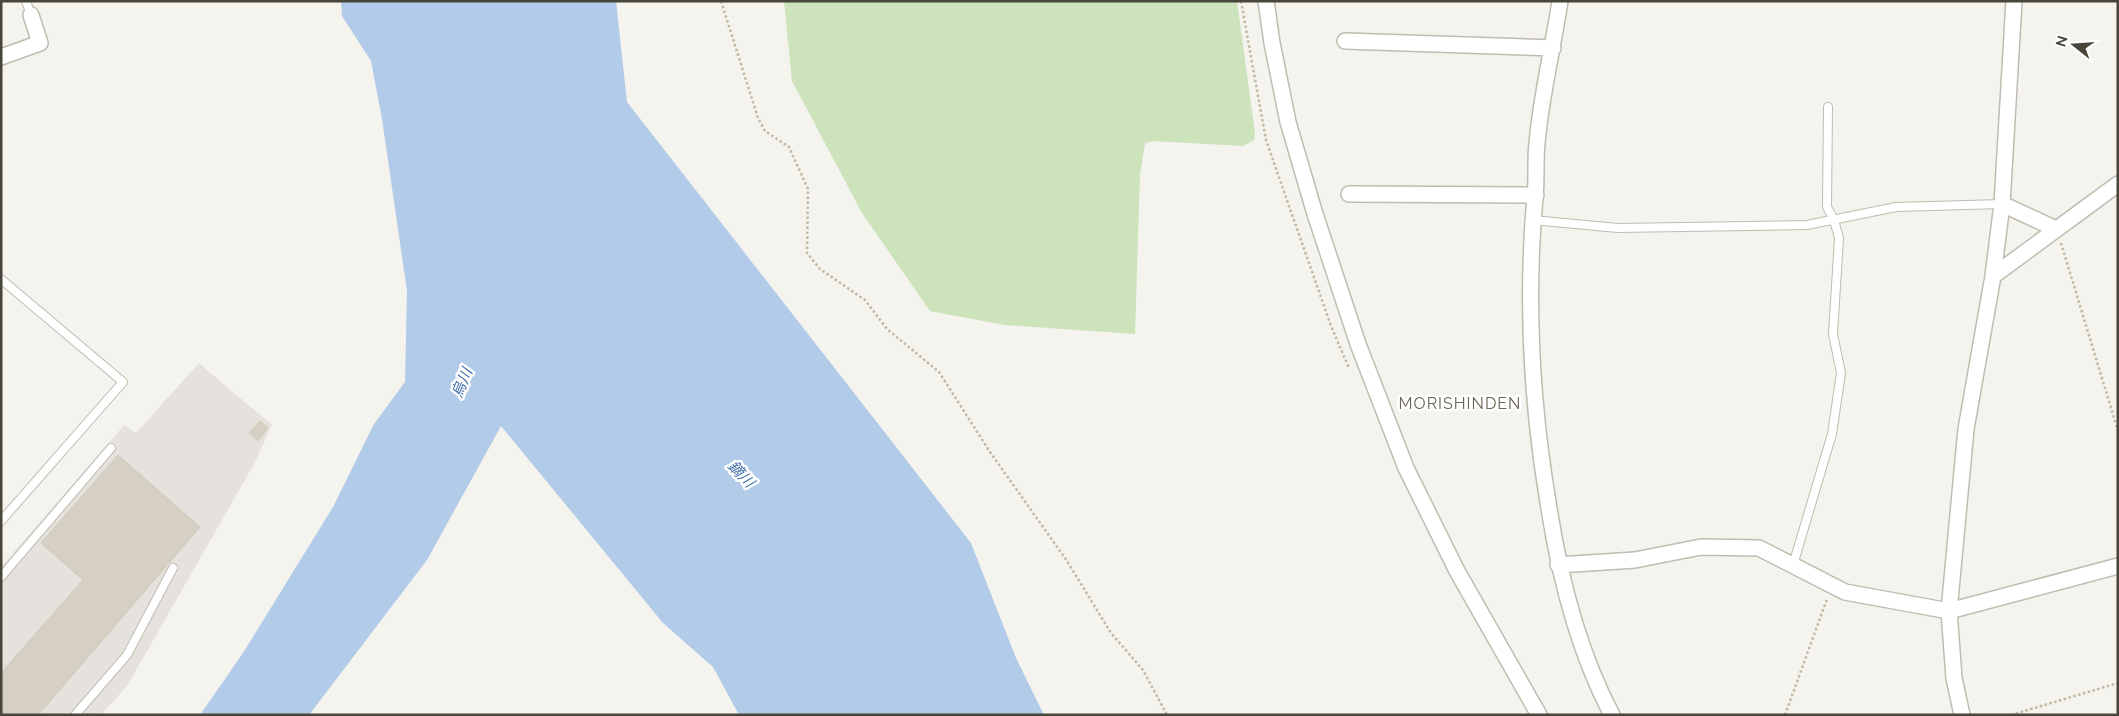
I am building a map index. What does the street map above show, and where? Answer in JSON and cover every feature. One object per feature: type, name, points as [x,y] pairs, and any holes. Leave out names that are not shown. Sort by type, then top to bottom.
[{"type":"street","points":[[1266,1],[1272,43],[1288,122],[1315,214],[1358,344],[1406,468],[1457,571],[1538,715]]},
{"type":"street","points":[[1560,1],[1554,48],[1537,143],[1536,195],[1532,220],[1530,339],[1540,451],[1558,565],[1574,621],[1612,715]]},
{"type":"street","points":[[1962,715],[1954,678],[1949,611],[1966,429],[1993,276],[2002,204],[2014,1]]},
{"type":"street","points":[[1,57],[40,43],[29,8]]},
{"type":"street","points":[[1345,41],[1554,48]]},
{"type":"street","points":[[1993,276],[2118,184]]},
{"type":"street","points":[[1349,194],[1536,195]]},
{"type":"street","points":[[2002,204],[2056,229]]},
{"type":"street","points":[[1558,565],[1635,560],[1711,547],[1760,548],[1845,592],[1949,611],[2118,566]]},
{"type":"lane","points":[[1793,565],[1832,434],[1841,373],[1833,334],[1839,238],[1834,220],[1827,207],[1828,107]]},
{"type":"lane","points":[[1532,220],[1618,228],[1807,225],[1896,207],[2002,204]]},
{"type":"lane","points":[[1,279],[123,382],[1,521]]},
{"type":"lane","points":[[1,578],[111,448]]},
{"type":"lane","points":[[75,715],[127,655],[173,568]]},
{"type":"path","points":[[721,1],[758,118],[765,131],[789,146],[808,189],[807,253],[820,269],[865,300],[887,329],[939,372],[990,452],[1068,561],[1111,633],[1144,670],[1167,715]]},
{"type":"path","points":[[1241,1],[1266,140],[1330,326],[1351,371]]},
{"type":"path","points":[[2056,229],[2118,431]]},
{"type":"path","points":[[1785,715],[1832,586]]},
{"type":"path","points":[[2011,715],[2118,683]]},
{"type":"shaded area","points":[[199,363],[272,425],[254,464],[127,686],[101,715],[1,715],[1,567],[124,425],[136,433]]},
{"type":"green space","points":[[784,1],[1237,1],[1255,134],[1254,140],[1243,146],[1153,141],[1145,143],[1140,175],[1135,334],[1004,325],[930,311],[862,213],[792,81]]},
{"type":"water","points":[[341,1],[616,1],[627,102],[971,543],[1016,658],[1044,715],[739,715],[713,667],[663,623],[501,426],[427,560],[309,715],[200,715],[243,653],[333,507],[374,424],[405,382],[407,291],[382,119],[371,61],[342,16]]},
{"type":"building","points":[[260,421],[268,428],[258,441],[249,433]]},
{"type":"building","points":[[118,455],[200,527],[38,715],[1,715],[1,673],[83,580],[41,543]]},
{"type":"district","name":"MORISHINDEN","points":[[1460,403]]},
{"type":"water label","name":"烏川","points":[[462,383]]},
{"type":"water label","name":"鏑川","points":[[741,474]]}]
